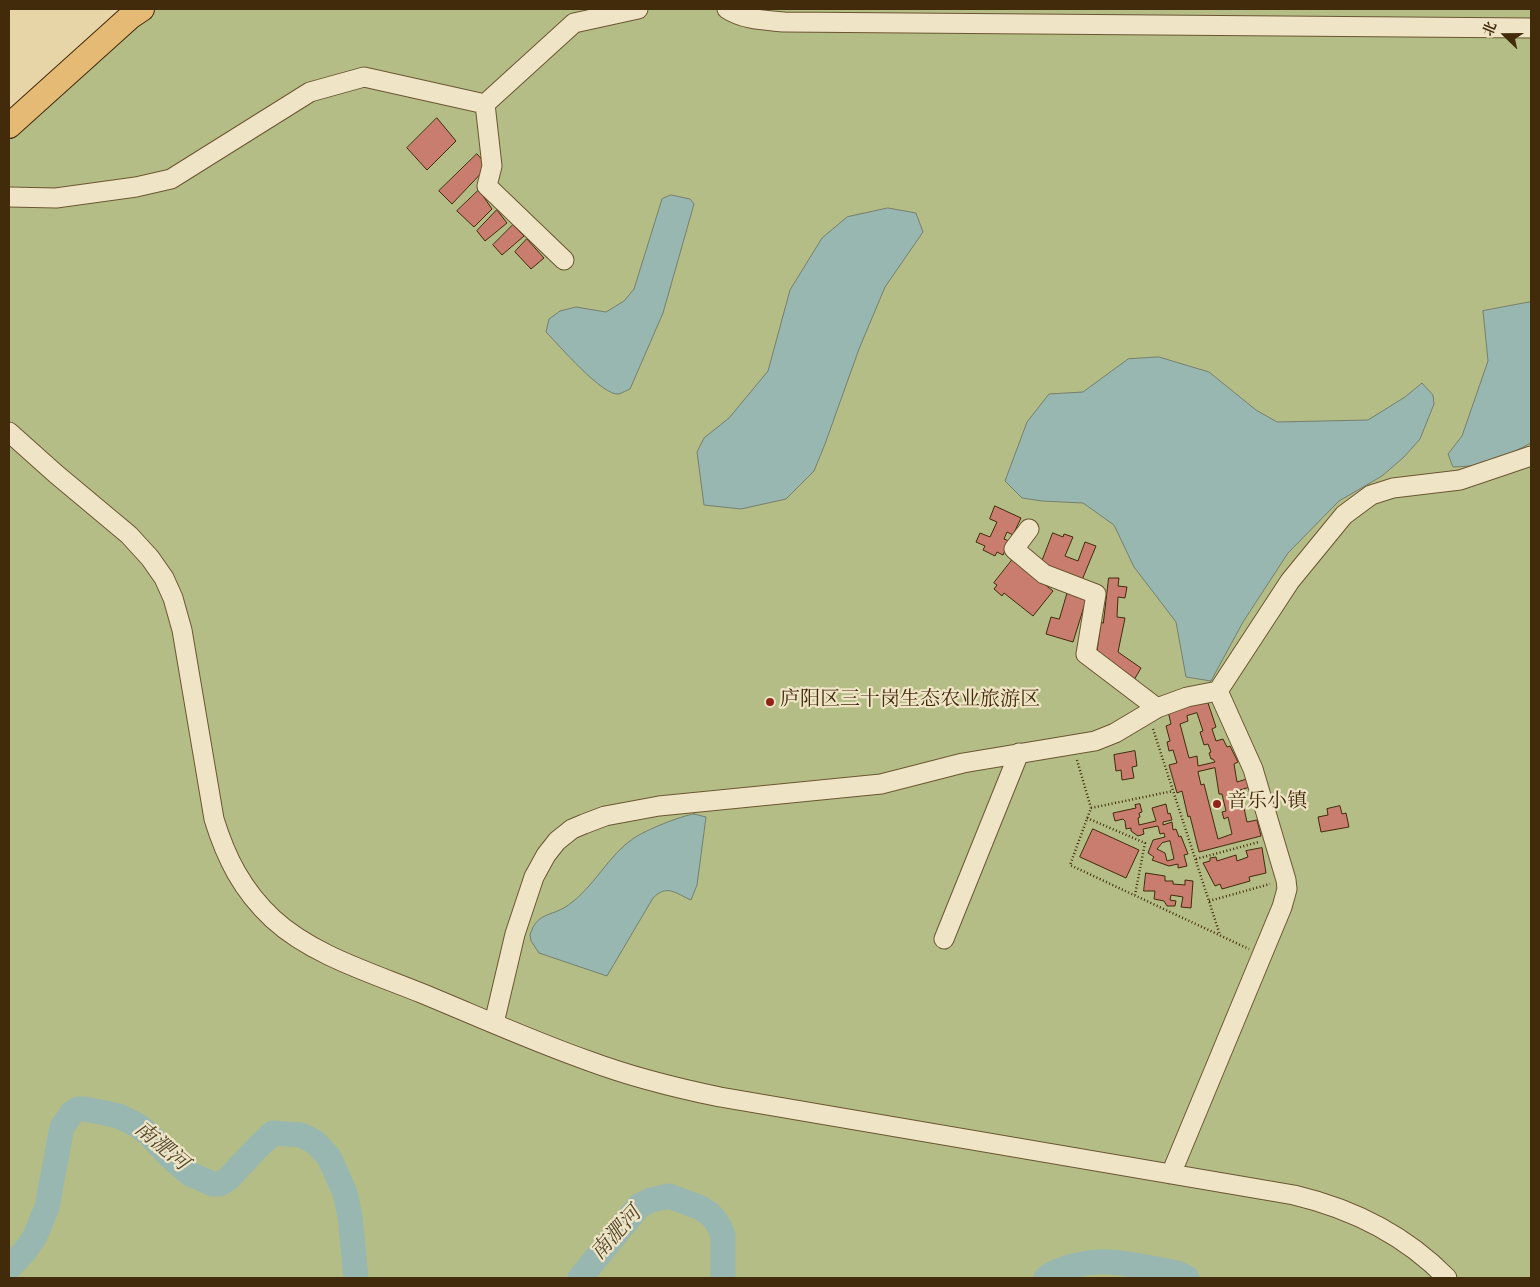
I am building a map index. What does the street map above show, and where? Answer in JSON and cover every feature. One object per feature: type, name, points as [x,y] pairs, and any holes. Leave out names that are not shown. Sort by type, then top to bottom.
[{"type":"main road","points":[[9,126],[130,17],[142,9]]},
{"type":"street","points":[[485,104],[574,23],[638,9]]},
{"type":"street","points":[[727,9],[738,15],[755,19],[784,22],[1531,28]]},
{"type":"street","points":[[9,197],[56,198],[136,187],[171,179],[310,92],[364,77],[485,104]]},
{"type":"street","points":[[485,104],[492,166],[487,186],[564,260]]},
{"type":"street","points":[[9,432],[129,535],[150,558],[164,578],[173,598],[182,630],[214,819],[231,864],[256,901],[273,919],[309,945],[353,965],[587,1061],[670,1086],[720,1097],[1294,1195],[1321,1202],[1382,1227],[1419,1253],[1447,1278]]},
{"type":"street","points":[[494,1023],[515,934],[534,877],[557,840],[572,829],[621,812],[660,806],[881,784],[963,762],[1095,741],[1115,733],[1153,710],[1187,697],[1218,691],[1290,582],[1344,515],[1371,495],[1393,488],[1460,480],[1531,456]]},
{"type":"street","points":[[1028,529],[1014,549],[1044,574],[1096,594],[1086,654],[1153,710]]},
{"type":"street","points":[[1171,1174],[1287,889],[1253,769],[1218,691]]},
{"type":"street","points":[[944,939],[1019,753]]},
{"type":"path","points":[[1153,710],[1174,791],[1220,935]]},
{"type":"path","points":[[1072,744],[1091,808],[1070,865],[1262,954]]},
{"type":"path","points":[[1091,808],[1174,791]]},
{"type":"path","points":[[1088,818],[1145,843],[1134,896]]},
{"type":"path","points":[[1196,859],[1273,838]]},
{"type":"path","points":[[1209,901],[1286,880]]},
{"type":"green space","name":"庐阳区三十岗生态农业旅游区","points":[[142,9],[1531,9],[1531,1278],[9,1278],[9,126]]},
{"type":"water","points":[[671,195],[690,199],[694,204],[663,313],[630,389],[619,394],[612,393],[592,379],[546,332],[549,319],[560,311],[576,307],[606,312],[624,301],[634,289],[662,199]]},
{"type":"water","points":[[888,208],[916,213],[923,232],[885,287],[859,349],[814,471],[786,499],[741,509],[704,505],[697,452],[704,438],[729,418],[768,371],[790,290],[822,238],[847,217]]},
{"type":"water","points":[[1531,302],[1531,443],[1488,465],[1453,467],[1448,454],[1462,436],[1488,361],[1483,311]]},
{"type":"water","points":[[1159,357],[1209,372],[1256,410],[1277,422],[1368,420],[1405,397],[1422,383],[1433,395],[1434,404],[1420,439],[1404,457],[1382,476],[1339,501],[1288,553],[1243,622],[1211,681],[1186,677],[1176,622],[1134,567],[1114,525],[1083,503],[1022,498],[1005,481],[1027,422],[1049,394],[1083,392],[1128,359]]},
{"type":"water","points":[[694,814],[706,817],[697,885],[691,900],[671,891],[663,891],[653,898],[607,976],[539,953],[531,941],[530,935],[536,922],[567,906],[576,899],[617,853],[634,838],[680,817]]},
{"type":"building","points":[[437,118],[456,141],[427,170],[407,148]]},
{"type":"building","points":[[477,154],[488,166],[452,204],[439,191]]},
{"type":"building","points":[[479,190],[492,209],[474,227],[457,211]]},
{"type":"building","points":[[497,210],[507,223],[485,241],[477,231]]},
{"type":"building","points":[[513,225],[524,236],[502,255],[493,245]]},
{"type":"building","points":[[527,239],[544,258],[531,269],[515,252]]},
{"type":"building","points":[[995,506],[1021,518],[1013,535],[1007,532],[1004,539],[1009,541],[1003,555],[997,552],[995,556],[983,550],[985,546],[976,542],[980,533],[990,537],[997,522],[990,519]]},
{"type":"building","points":[[1053,533],[1063,537],[1064,534],[1073,537],[1065,556],[1078,561],[1085,542],[1096,546],[1082,580],[1041,564]]},
{"type":"building","points":[[1013,559],[1053,591],[1033,616],[1004,593],[1002,596],[994,589],[997,585],[994,583]]},
{"type":"building","points":[[1109,578],[1119,578],[1118,586],[1127,587],[1125,598],[1118,597],[1117,617],[1125,618],[1118,652],[1141,668],[1134,680],[1096,658]]},
{"type":"building","points":[[1068,591],[1087,597],[1073,642],[1046,634],[1051,617],[1059,619]]},
{"type":"building","points":[[1207,700],[1216,727],[1212,729],[1216,741],[1223,739],[1227,747],[1230,746],[1238,762],[1234,764],[1237,782],[1247,779],[1250,787],[1240,790],[1247,822],[1257,820],[1261,836],[1199,852],[1182,791],[1177,793],[1169,765],[1177,763],[1173,750],[1169,751],[1167,742],[1170,741],[1166,726],[1171,724],[1168,711]],"holes":[[[1197,713],[1203,731],[1200,732],[1204,745],[1208,744],[1211,759],[1215,762],[1198,766],[1197,756],[1189,758],[1180,724],[1188,721],[1187,716]],[[1215,768],[1219,794],[1222,794],[1226,811],[1222,812],[1224,819],[1228,817],[1232,834],[1218,839],[1204,784],[1201,785],[1198,772]]]},
{"type":"building","points":[[1135,751],[1137,766],[1132,767],[1134,778],[1122,780],[1121,770],[1116,771],[1114,755]]},
{"type":"building","points":[[1140,804],[1142,812],[1139,813],[1139,825],[1156,821],[1152,808],[1166,804],[1168,814],[1170,813],[1172,820],[1163,822],[1163,825],[1172,822],[1173,830],[1176,829],[1179,837],[1181,836],[1188,854],[1184,855],[1187,866],[1178,868],[1178,864],[1169,866],[1152,860],[1154,857],[1148,853],[1153,840],[1165,837],[1164,833],[1160,834],[1158,826],[1143,829],[1144,834],[1138,836],[1131,831],[1131,828],[1126,829],[1123,819],[1115,821],[1113,813],[1136,808],[1135,805]],"holes":[[[1170,841],[1174,859],[1167,861],[1165,853],[1157,849],[1162,843]]]},
{"type":"building","points":[[1340,806],[1342,814],[1346,813],[1349,827],[1321,832],[1318,817],[1328,815],[1327,809]]},
{"type":"building","points":[[1093,829],[1139,850],[1126,878],[1080,857]]},
{"type":"building","points":[[1262,848],[1266,873],[1249,877],[1250,881],[1222,889],[1220,884],[1215,886],[1203,863],[1210,861],[1210,858],[1216,857],[1217,861],[1236,855],[1237,861],[1248,857],[1246,851]]},
{"type":"building","points":[[1146,873],[1165,876],[1165,881],[1173,881],[1173,884],[1185,885],[1185,880],[1193,881],[1191,908],[1181,907],[1183,897],[1171,895],[1170,900],[1176,901],[1175,906],[1167,906],[1164,901],[1154,899],[1155,891],[1144,891]]},
{"type":"waterway","name":"南淝河","points":[[9,1268],[34,1238],[47,1207],[62,1127],[72,1113],[78,1109],[85,1109],[119,1116],[137,1125],[149,1134],[167,1154],[190,1174],[213,1184],[220,1184],[228,1179],[273,1133],[301,1135],[315,1142],[329,1157],[345,1193],[350,1216],[356,1278]]},
{"type":"waterway","name":"南淝河","points":[[580,1278],[639,1206],[651,1200],[669,1196],[701,1208],[711,1215],[718,1224],[723,1235],[723,1278]]},
{"type":"waterway","name":"南淝河","points":[[1046,1278],[1067,1268],[1102,1262],[1152,1268],[1177,1273],[1187,1278]]},
{"type":"place","name":"庐阳区三十岗生态农业旅游区","points":[[770,702]]},
{"type":"place","name":"音乐小镇","points":[[1217,804]]}]
